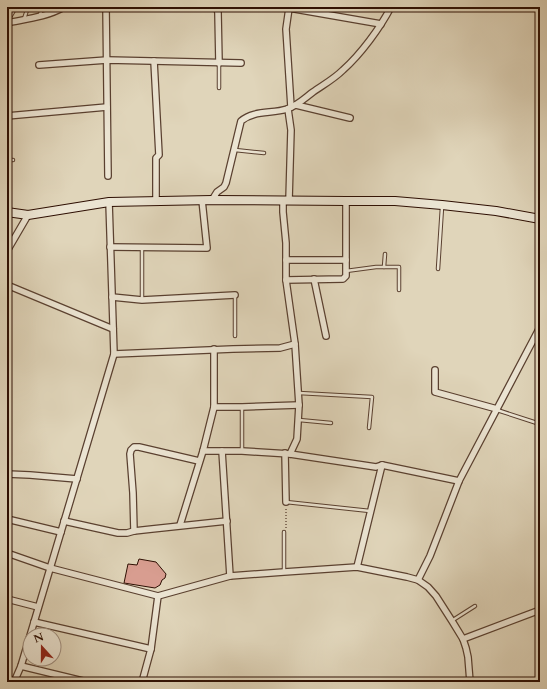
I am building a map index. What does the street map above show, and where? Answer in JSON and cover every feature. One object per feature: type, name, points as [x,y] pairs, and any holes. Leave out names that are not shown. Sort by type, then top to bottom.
[{"type":"main road","points":[[7,212],[28,215],[109,202],[286,200],[395,202],[442,205],[496,211],[540,219]]},
{"type":"street","points":[[7,23],[39,17],[56,12],[64,7]]},
{"type":"street","points":[[106,7],[108,176]]},
{"type":"street","points":[[217,7],[219,63]]},
{"type":"street","points":[[292,107],[343,71],[365,46],[391,7]]},
{"type":"street","points":[[286,502],[288,454],[297,439],[299,405],[296,344],[286,280],[286,243],[282,212],[286,200],[292,107],[286,29],[289,8],[381,24]]},
{"type":"street","points":[[39,65],[107,60],[241,63]]},
{"type":"street","points":[[154,61],[159,155],[156,158],[156,201]]},
{"type":"street","points":[[7,116],[107,107]]},
{"type":"street","points":[[212,200],[217,192],[224,187],[226,183],[241,121],[245,117],[251,114],[292,107],[350,118]]},
{"type":"street","points":[[110,246],[207,248],[202,200]]},
{"type":"street","points":[[286,280],[343,279],[346,276],[346,201]]},
{"type":"street","points":[[14,682],[21,666],[114,354],[109,202]]},
{"type":"street","points":[[7,251],[28,215]]},
{"type":"street","points":[[286,260],[346,260]]},
{"type":"street","points":[[314,280],[326,336]]},
{"type":"street","points":[[7,285],[113,329]]},
{"type":"street","points":[[112,297],[142,300],[235,295]]},
{"type":"street","points":[[418,580],[430,556],[459,481],[540,327]]},
{"type":"street","points":[[114,354],[214,349],[280,348],[296,344]]},
{"type":"street","points":[[180,525],[203,451],[214,407],[214,349]]},
{"type":"street","points":[[435,370],[434,392],[497,410]]},
{"type":"street","points":[[214,407],[242,408],[299,405]]},
{"type":"street","points":[[134,530],[131,450],[134,447],[139,447],[199,461]]},
{"type":"street","points":[[203,451],[242,451],[288,454],[376,467],[382,465],[459,481]]},
{"type":"street","points":[[222,451],[230,576]]},
{"type":"street","points":[[357,567],[382,465]]},
{"type":"street","points":[[7,474],[30,474],[77,479]]},
{"type":"street","points":[[7,519],[61,532]]},
{"type":"street","points":[[64,521],[118,533],[127,533],[134,530],[227,521]]},
{"type":"street","points":[[7,553],[50,568],[158,596],[230,576],[357,567],[418,580],[428,587],[436,596],[463,639],[468,657],[470,682]]},
{"type":"street","points":[[142,682],[151,649],[158,596]]},
{"type":"street","points":[[7,599],[38,607]]},
{"type":"street","points":[[463,639],[540,611]]},
{"type":"street","points":[[34,622],[151,649]]},
{"type":"street","points":[[21,666],[87,682]]},
{"type":"lane","points":[[7,23],[16,7]]},
{"type":"lane","points":[[23,20],[28,7]]},
{"type":"lane","points":[[39,17],[43,7]]},
{"type":"lane","points":[[219,63],[219,88]]},
{"type":"lane","points":[[234,150],[264,153]]},
{"type":"lane","points":[[7,160],[13,160]]},
{"type":"lane","points":[[438,269],[442,205]]},
{"type":"lane","points":[[142,247],[142,300]]},
{"type":"lane","points":[[384,267],[385,254]]},
{"type":"lane","points":[[346,271],[376,267],[399,267],[399,290]]},
{"type":"lane","points":[[235,295],[235,336]]},
{"type":"lane","points":[[298,393],[372,397],[369,428]]},
{"type":"lane","points":[[242,408],[242,451]]},
{"type":"lane","points":[[497,410],[540,424]]},
{"type":"lane","points":[[298,420],[331,423]]},
{"type":"lane","points":[[286,502],[371,511]]},
{"type":"lane","points":[[284,532],[284,572]]},
{"type":"lane","points":[[452,621],[475,606]]},
{"type":"path","points":[[284,532],[286,530],[286,502]]},
{"type":"building","points":[[139,559],[156,562],[166,574],[160,585],[155,588],[124,583],[128,564],[137,565]]}]
